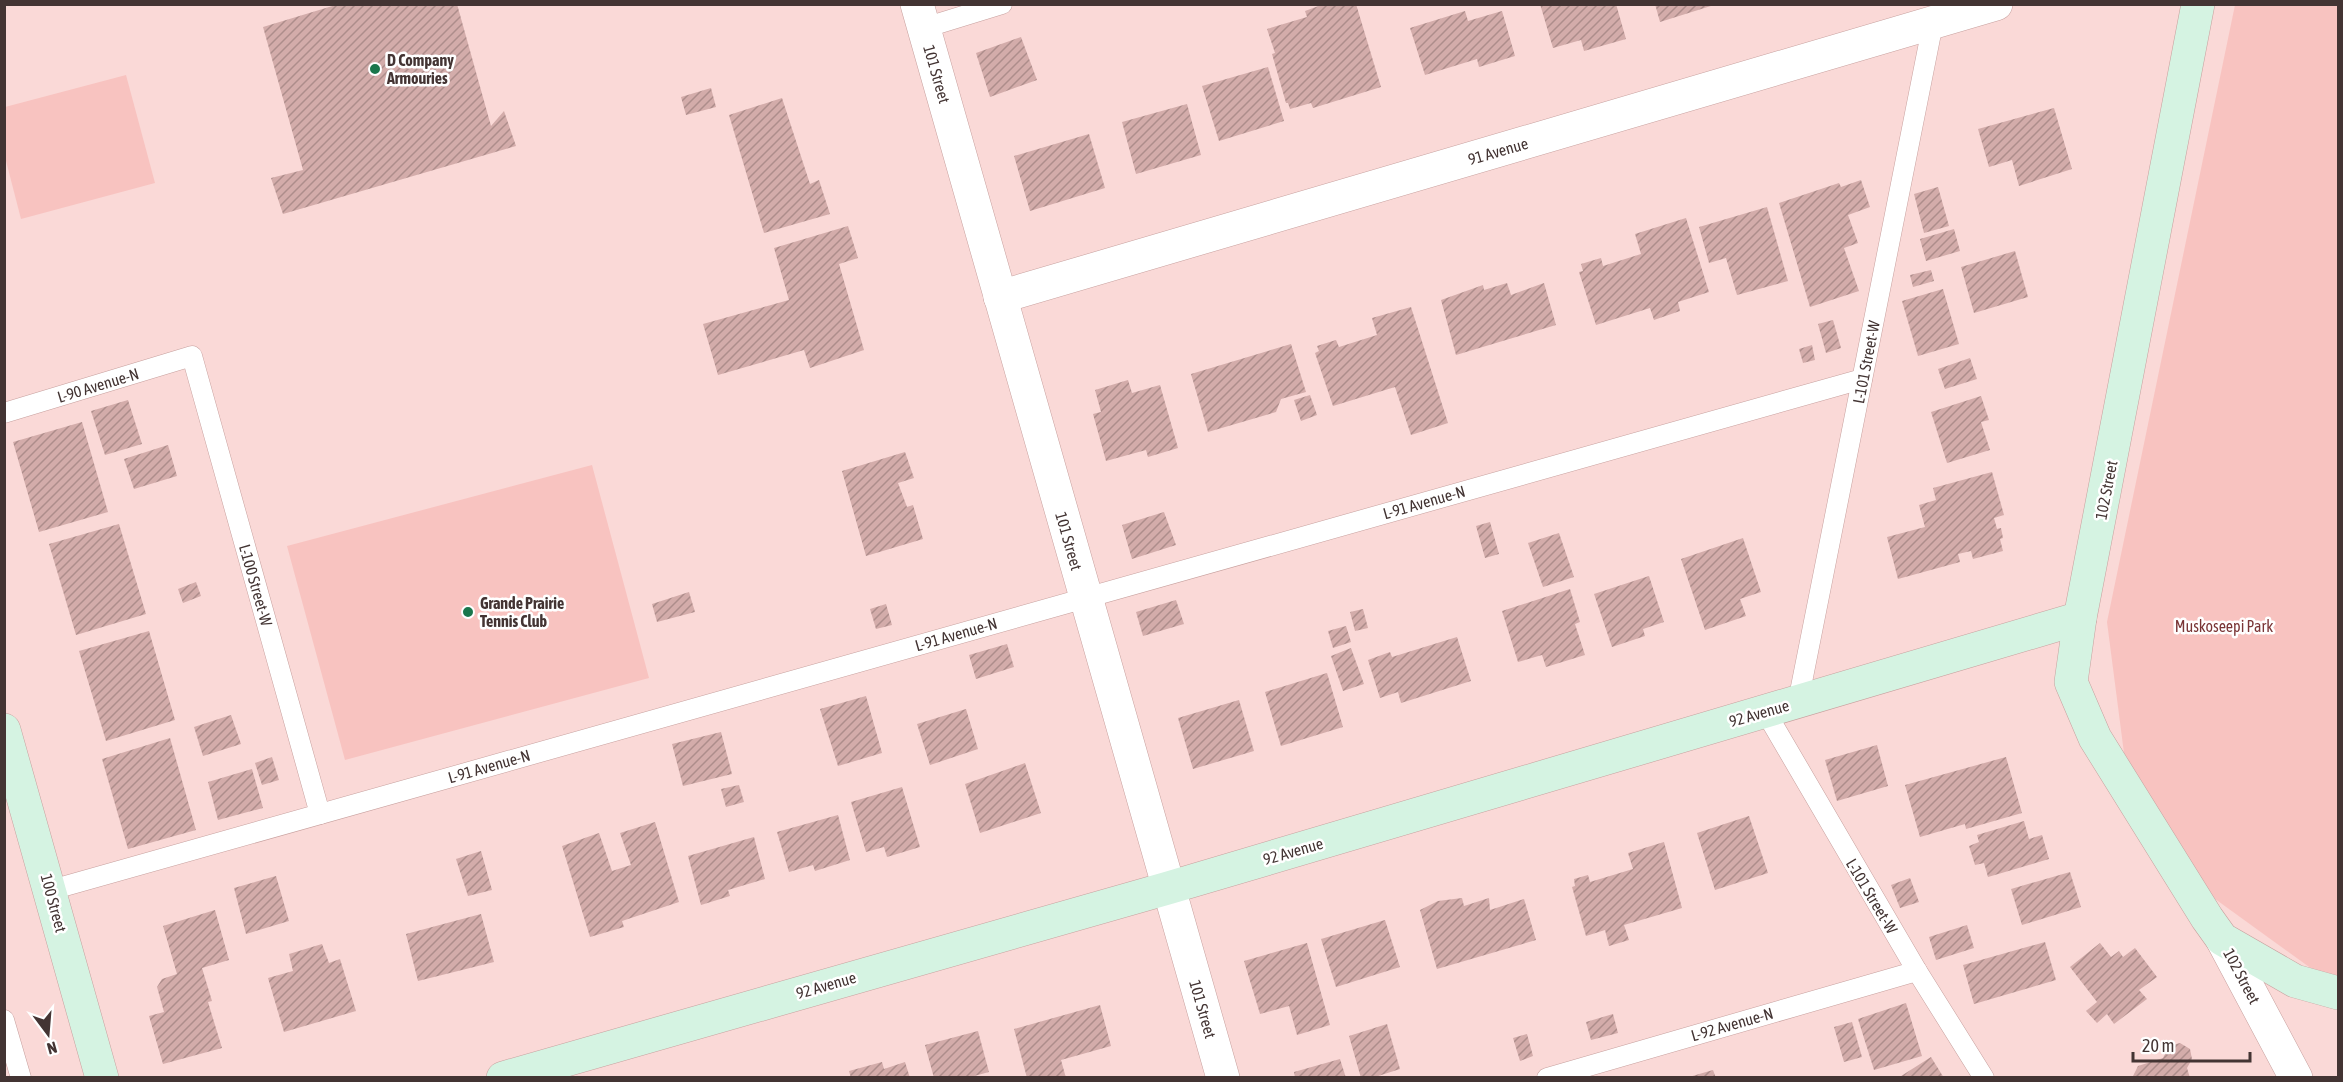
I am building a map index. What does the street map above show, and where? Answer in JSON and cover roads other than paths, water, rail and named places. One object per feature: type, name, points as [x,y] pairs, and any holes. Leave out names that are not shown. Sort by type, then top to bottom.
[{"type":"street","name":"91 Avenue","points":[[1000,297],[1996,4]]},
{"type":"street","name":"102 Street","points":[[2199,4],[2080,618],[2071,682],[2095,738],[2206,918],[2222,939],[2296,1077]]},
{"type":"street","name":"101 Street","points":[[921,16],[1223,1077]]},
{"type":"street","name":"92 Avenue","points":[[503,1077],[1168,888],[2080,618]]},
{"type":"street","name":"100 Street","points":[[4,730],[102,1077]]},
{"type":"street","name":"102 Street","points":[[2222,939],[2295,981],[2338,993]]},
{"type":"lane","points":[[921,16],[1002,4]]},
{"type":"lane","name":"L-101 Street-W","points":[[1798,702],[1933,23]]},
{"type":"lane","name":"L-90 Avenue-N","points":[[4,413],[192,356]]},
{"type":"lane","name":"L-100 Street-W","points":[[192,356],[320,814]]},
{"type":"lane","name":"L-91 Avenue-N","points":[[51,890],[1862,379]]},
{"type":"lane","name":"L-101 Street-W","points":[[1765,711],[1917,971],[1984,1077]]},
{"type":"lane","name":"L-92 Avenue-N","points":[[1546,1077],[1917,971]]},
{"type":"lane","points":[[4,1020],[21,1077]]},
{"type":"place","name":"D Company Armouries","points":[[375,69]]},
{"type":"place","name":"Grande Prairie Tennis Club","points":[[468,612]]},
{"type":"park label","name":"Muskoseepi Park","points":[[2224,626]]}]
